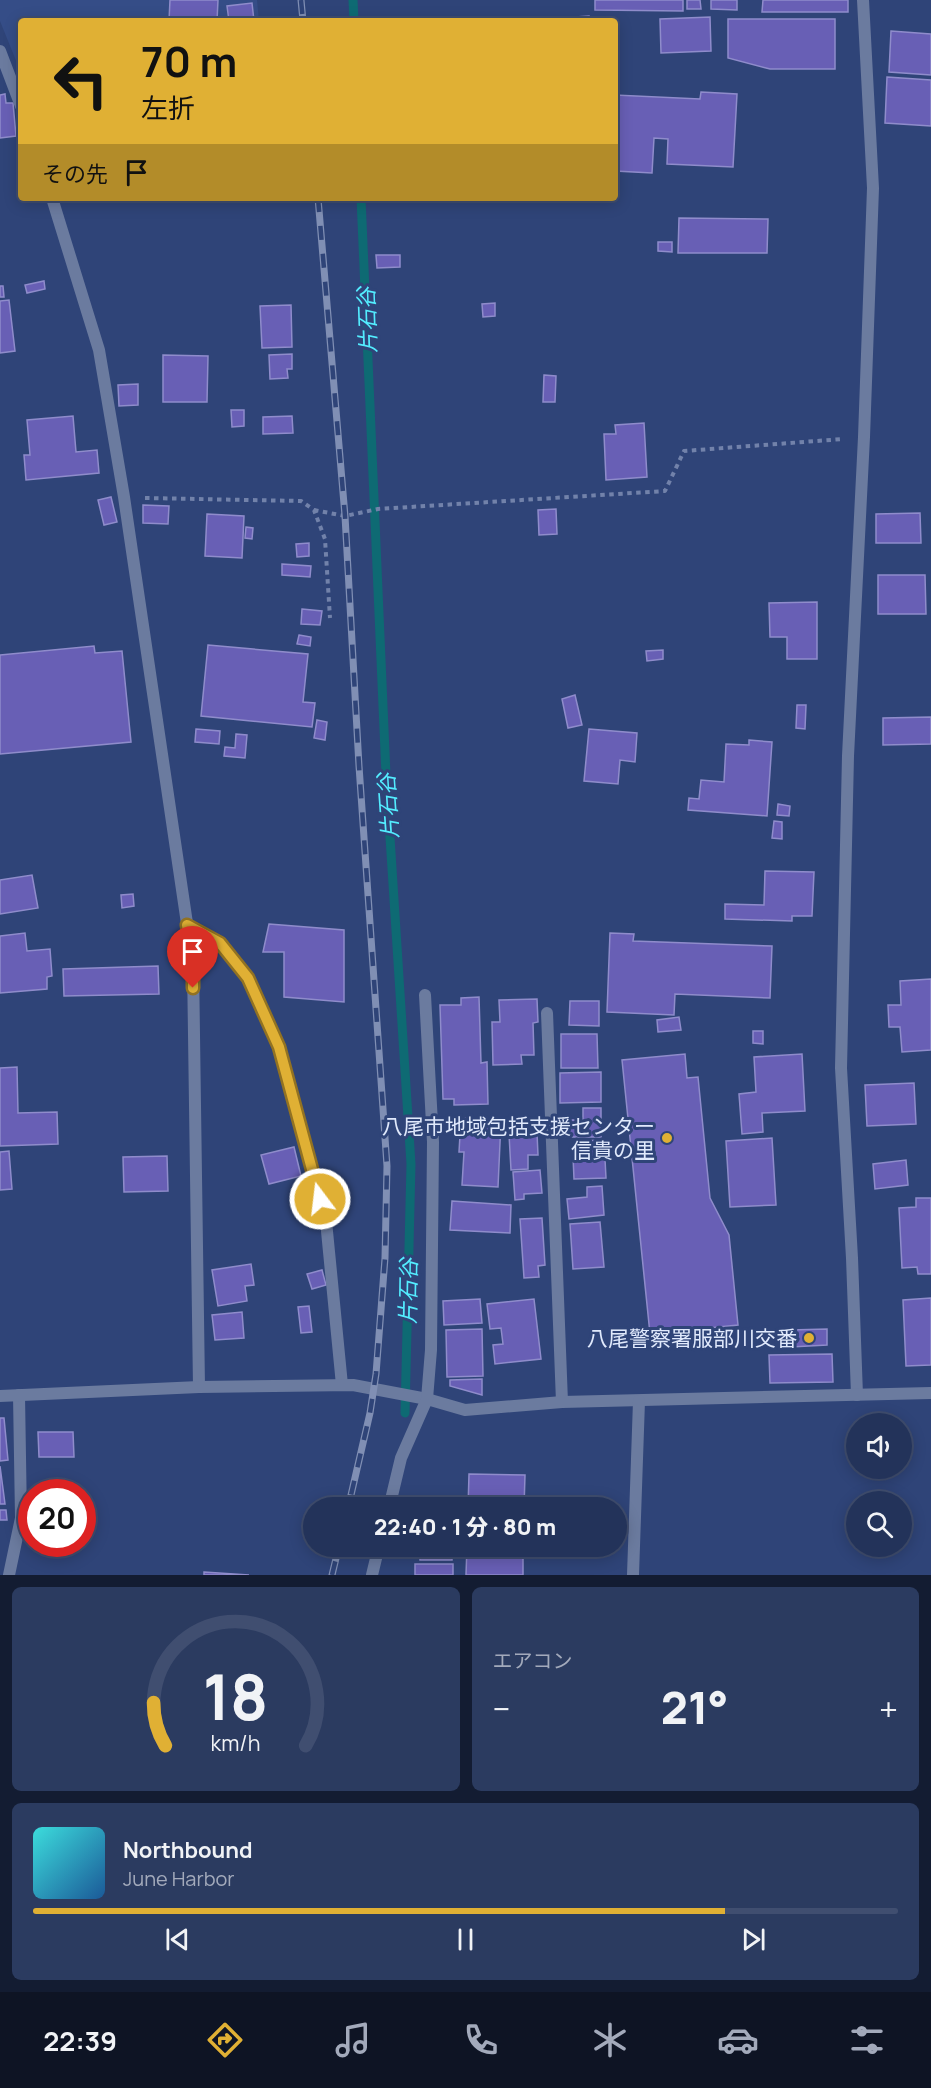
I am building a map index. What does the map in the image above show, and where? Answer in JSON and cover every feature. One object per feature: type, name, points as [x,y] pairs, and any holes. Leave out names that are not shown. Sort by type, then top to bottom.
[{"type":"street","points":[[857,1395],[841,1068],[848,756],[864,437],[873,188],[863,0]]},
{"type":"street","points":[[0,51],[5,78],[18,101]]},
{"type":"street","points":[[53,201],[99,350],[124,497],[193,964],[200,1388]]},
{"type":"street","points":[[187,925],[220,943],[248,978],[279,1047],[326,1221],[342,1385]]},
{"type":"street","points":[[392,1497],[401,1458],[427,1399],[431,1350],[433,1142],[425,995]]},
{"type":"street","points":[[547,1013],[562,1402]]},
{"type":"street","points":[[0,1396],[353,1385],[427,1399],[465,1410],[562,1402],[931,1393]]},
{"type":"street","points":[[9,1575],[21,1518],[19,1395]]},
{"type":"street","points":[[633,1575],[639,1401]]},
{"type":"street","points":[[372,1575],[376,1557]]},
{"type":"path","points":[[124,497],[301,501],[314,510],[345,516],[378,509],[665,491],[684,451],[864,437]]},
{"type":"path","points":[[314,510],[325,539],[330,618]]},
{"type":"shaded area","points":[[0,0],[257,0],[259,18],[18,18],[18,66],[0,21]]},
{"type":"building","points":[[170,0],[218,0],[217,18],[169,18]]},
{"type":"building","points":[[595,0],[683,0],[683,11],[595,10]]},
{"type":"building","points":[[687,0],[700,0],[701,9],[687,9]]},
{"type":"building","points":[[711,0],[737,0],[737,10],[711,9]]},
{"type":"building","points":[[763,0],[848,0],[848,12],[762,12]]},
{"type":"building","points":[[252,3],[254,18],[229,18],[227,6]]},
{"type":"building","points":[[710,17],[711,51],[661,53],[660,19]]},
{"type":"building","points":[[728,19],[835,19],[835,69],[770,69],[728,58]]},
{"type":"building","points":[[891,31],[931,34],[931,75],[889,72]]},
{"type":"building","points":[[887,77],[931,80],[931,126],[885,123]]},
{"type":"building","points":[[701,92],[737,94],[733,167],[667,164],[668,139],[654,138],[652,173],[618,171],[618,95],[700,99]]},
{"type":"building","points":[[5,94],[6,103],[13,103],[16,136],[0,138],[0,95]]},
{"type":"building","points":[[679,218],[768,219],[767,253],[678,253]]},
{"type":"building","points":[[658,242],[672,242],[672,252],[658,251]]},
{"type":"building","points":[[376,255],[400,255],[400,267],[377,268]]},
{"type":"building","points":[[44,281],[45,289],[27,293],[25,285]]},
{"type":"building","points":[[0,286],[3,286],[4,297],[0,297]]},
{"type":"building","points":[[9,300],[15,351],[0,353],[0,301]]},
{"type":"building","points":[[495,303],[495,316],[483,317],[482,304]]},
{"type":"building","points":[[291,305],[292,347],[262,348],[260,306]]},
{"type":"building","points":[[292,354],[292,369],[287,369],[288,378],[270,379],[269,355]]},
{"type":"building","points":[[163,355],[208,356],[207,402],[163,402]]},
{"type":"building","points":[[544,375],[556,376],[555,402],[543,402]]},
{"type":"building","points":[[138,384],[138,405],[119,406],[118,385]]},
{"type":"building","points":[[231,410],[244,410],[244,426],[232,427]]},
{"type":"building","points":[[73,416],[76,452],[97,450],[99,473],[26,480],[24,455],[30,455],[27,420]]},
{"type":"building","points":[[292,416],[293,433],[263,434],[263,417]]},
{"type":"building","points":[[644,423],[647,477],[606,480],[604,434],[616,434],[615,425]]},
{"type":"building","points":[[111,497],[117,522],[104,525],[98,500]]},
{"type":"building","points":[[143,505],[169,506],[168,524],[143,523]]},
{"type":"building","points":[[556,509],[557,534],[539,535],[538,510]]},
{"type":"building","points":[[920,513],[921,543],[876,543],[876,514]]},
{"type":"building","points":[[207,514],[244,516],[242,558],[205,556]]},
{"type":"building","points":[[246,527],[253,528],[252,539],[245,538]]},
{"type":"building","points":[[309,543],[309,556],[297,557],[296,544]]},
{"type":"building","points":[[282,564],[311,566],[310,577],[282,575]]},
{"type":"building","points":[[878,575],[925,575],[926,614],[878,614]]},
{"type":"building","points":[[817,602],[817,659],[787,659],[787,637],[770,637],[769,603]]},
{"type":"building","points":[[302,609],[322,611],[320,625],[301,624]]},
{"type":"building","points":[[299,635],[311,637],[310,646],[297,644]]},
{"type":"building","points":[[208,645],[308,654],[303,702],[315,703],[312,727],[201,716]]},
{"type":"building","points":[[94,646],[95,653],[122,651],[131,742],[0,754],[0,655]]},
{"type":"building","points":[[663,650],[663,659],[647,661],[646,651]]},
{"type":"building","points":[[575,695],[582,725],[568,728],[562,699]]},
{"type":"building","points":[[797,705],[806,705],[805,729],[796,728]]},
{"type":"building","points":[[931,717],[931,744],[883,745],[883,718]]},
{"type":"building","points":[[317,720],[327,722],[325,740],[314,738]]},
{"type":"building","points":[[196,729],[220,731],[219,744],[195,742]]},
{"type":"building","points":[[589,729],[637,733],[635,762],[620,760],[618,784],[584,781]]},
{"type":"building","points":[[236,734],[247,735],[245,758],[224,756],[225,747],[235,748]]},
{"type":"building","points":[[749,740],[772,742],[767,816],[688,810],[689,798],[699,799],[701,780],[724,782],[726,744],[749,745]]},
{"type":"building","points":[[778,804],[790,806],[789,816],[777,815]]},
{"type":"building","points":[[774,821],[782,822],[782,839],[772,838]]},
{"type":"building","points":[[765,871],[814,872],[812,916],[792,916],[792,921],[725,919],[725,904],[764,905]]},
{"type":"building","points":[[32,875],[38,908],[0,914],[0,880]]},
{"type":"building","points":[[133,894],[134,906],[122,908],[121,895]]},
{"type":"building","points":[[269,924],[344,930],[344,1002],[284,997],[284,952],[263,952]]},
{"type":"building","points":[[25,933],[27,951],[50,949],[52,976],[47,977],[47,989],[0,993],[0,936]]},
{"type":"building","points":[[610,933],[634,934],[633,941],[772,946],[770,998],[675,994],[674,1015],[607,1012]]},
{"type":"building","points":[[158,966],[159,994],[64,996],[63,969]]},
{"type":"building","points":[[931,979],[931,1050],[902,1052],[900,1027],[889,1027],[888,1005],[901,1005],[900,981]]},
{"type":"building","points":[[479,997],[481,1063],[487,1062],[488,1104],[454,1105],[454,1099],[443,1099],[440,1005],[461,1005],[461,998]]},
{"type":"building","points":[[537,999],[538,1022],[533,1023],[534,1055],[521,1055],[522,1064],[493,1065],[492,1022],[500,1022],[499,1000]]},
{"type":"building","points":[[570,1001],[599,1001],[599,1026],[569,1025]]},
{"type":"building","points":[[679,1017],[681,1030],[658,1032],[657,1020]]},
{"type":"building","points":[[753,1031],[763,1031],[763,1044],[753,1043]]},
{"type":"building","points":[[561,1034],[597,1034],[598,1068],[561,1068]]},
{"type":"building","name":"八尾市地域包括支援センター 信貴の里","points":[[685,1054],[687,1078],[698,1077],[710,1198],[729,1235],[738,1325],[650,1334],[622,1060]]},
{"type":"building","points":[[802,1054],[805,1111],[762,1113],[763,1132],[742,1134],[739,1094],[756,1092],[754,1057]]},
{"type":"building","points":[[17,1067],[18,1113],[57,1112],[58,1144],[0,1146],[0,1068]]},
{"type":"building","points":[[601,1072],[601,1102],[560,1103],[560,1073]]},
{"type":"building","points":[[914,1083],[916,1124],[867,1126],[865,1085]]},
{"type":"building","points":[[583,1108],[601,1108],[601,1137],[566,1137],[567,1120],[583,1120]]},
{"type":"building","points":[[461,1118],[501,1121],[498,1187],[462,1185],[464,1152],[459,1152]]},
{"type":"building","points":[[537,1133],[538,1155],[528,1155],[528,1169],[511,1170],[509,1134]]},
{"type":"building","points":[[772,1138],[776,1205],[730,1207],[726,1141]]},
{"type":"building","points":[[604,1140],[606,1178],[574,1179],[573,1156],[579,1156],[578,1141]]},
{"type":"building","points":[[294,1147],[301,1176],[269,1184],[261,1155]]},
{"type":"building","points":[[9,1151],[12,1189],[0,1190],[0,1152]]},
{"type":"building","points":[[167,1156],[168,1191],[124,1192],[123,1157]]},
{"type":"building","points":[[906,1160],[908,1185],[875,1189],[873,1164]]},
{"type":"building","points":[[540,1170],[542,1193],[524,1194],[524,1199],[515,1200],[513,1172]]},
{"type":"building","points":[[602,1186],[604,1215],[569,1219],[567,1199],[587,1197],[587,1187]]},
{"type":"building","points":[[916,1198],[931,1198],[931,1274],[918,1274],[917,1267],[902,1268],[899,1208],[916,1207]]},
{"type":"building","points":[[452,1201],[511,1205],[510,1233],[450,1230]]},
{"type":"building","points":[[542,1218],[545,1265],[538,1266],[539,1277],[524,1278],[520,1219]]},
{"type":"building","points":[[600,1222],[604,1267],[573,1269],[570,1224]]},
{"type":"building","points":[[251,1264],[254,1285],[245,1286],[247,1301],[218,1306],[212,1270]]},
{"type":"building","points":[[322,1270],[326,1285],[312,1289],[307,1274]]},
{"type":"building","points":[[931,1298],[931,1365],[906,1366],[903,1300]]},
{"type":"building","points":[[480,1299],[482,1323],[444,1325],[443,1301]]},
{"type":"building","points":[[534,1299],[541,1359],[495,1364],[493,1345],[503,1344],[501,1328],[490,1329],[487,1304]]},
{"type":"building","points":[[309,1306],[312,1332],[301,1333],[298,1307]]},
{"type":"building","points":[[242,1312],[244,1338],[215,1340],[212,1315]]},
{"type":"building","points":[[482,1329],[483,1376],[447,1377],[446,1330]]},
{"type":"building","name":"八尾警察署服部川交番","points":[[827,1329],[827,1345],[791,1347],[790,1330]]},
{"type":"building","points":[[832,1354],[833,1382],[770,1383],[769,1355]]},
{"type":"building","points":[[482,1379],[482,1395],[450,1386],[450,1380]]},
{"type":"building","points":[[0,1418],[4,1418],[8,1460],[0,1461]]},
{"type":"building","points":[[38,1432],[73,1432],[74,1457],[39,1457]]},
{"type":"building","points":[[0,1466],[5,1504],[0,1504]]},
{"type":"building","points":[[469,1474],[525,1475],[524,1497],[468,1497]]},
{"type":"building","points":[[0,1510],[6,1510],[7,1520],[0,1520]]},
{"type":"building","points":[[420,1557],[452,1557],[452,1560],[420,1560]]},
{"type":"building","points":[[467,1557],[523,1557],[523,1575],[466,1575]]},
{"type":"building","points":[[415,1564],[453,1564],[453,1575],[415,1575]]},
{"type":"building","points":[[204,1572],[249,1575],[204,1575]]},
{"type":"waterway","name":"片石谷","points":[[353,0],[354,18]]},
{"type":"waterway","name":"片石谷","points":[[361,201],[386,775],[411,1164],[405,1413]]},
{"type":"railway","points":[[301,0],[303,18]]},
{"type":"railway","points":[[318,201],[345,516],[359,766],[387,1166],[385,1258],[376,1374],[370,1413],[351,1497]]},
{"type":"railway","points":[[332,1575],[336,1557]]},
{"type":"place","name":"八尾市地域包括支援センター 信貴の里","points":[[667,1138]]},
{"type":"place","name":"八尾警察署服部川交番","points":[[809,1338]]},
{"type":"route","points":[[193,988],[193,964],[187,925],[220,943],[248,978],[279,1047],[320,1199]]}]
